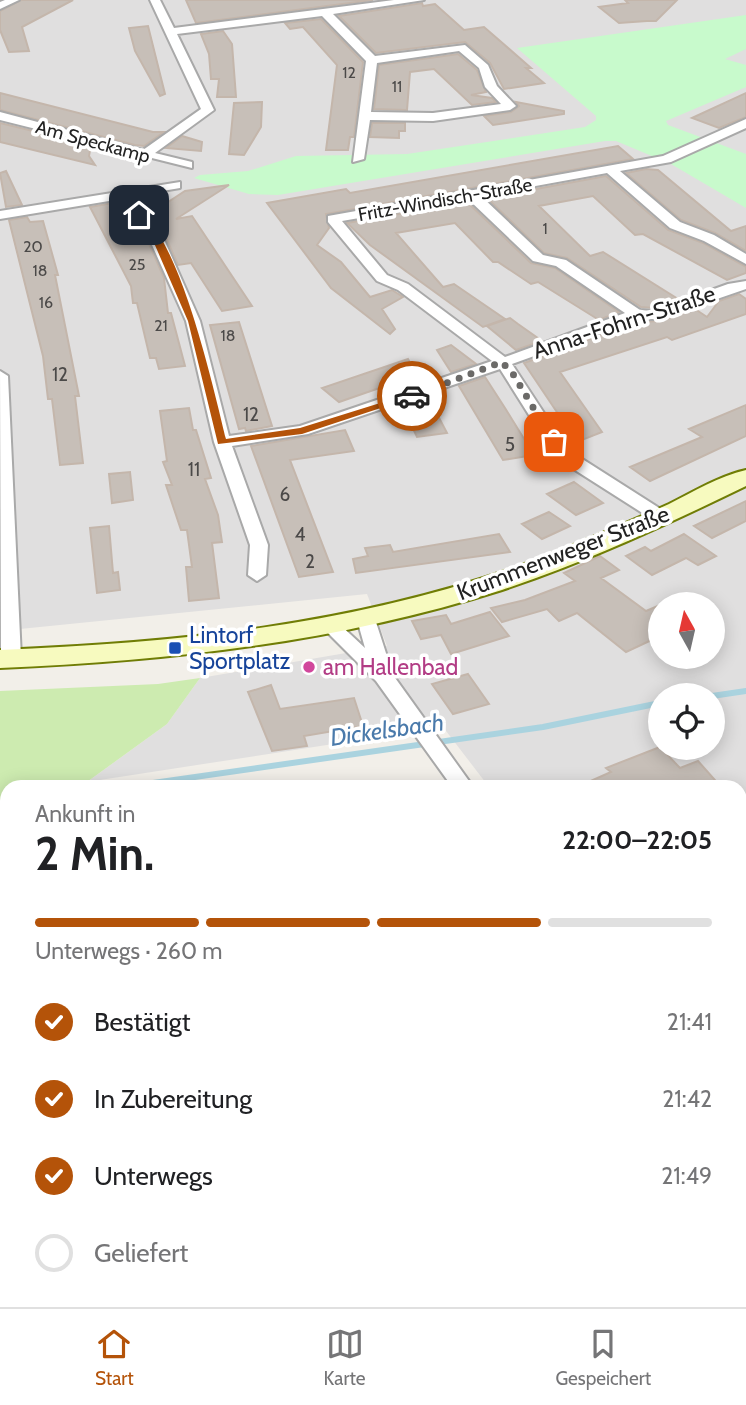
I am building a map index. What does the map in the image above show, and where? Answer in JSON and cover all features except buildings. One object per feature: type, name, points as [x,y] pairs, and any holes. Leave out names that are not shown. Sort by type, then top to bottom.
[{"type":"main road","name":"Krummenweger Straße","points":[[5,658],[175,648],[328,624],[454,596],[502,580],[661,517],[746,477]]},
{"type":"street","points":[[0,6],[14,0]]},
{"type":"street","points":[[145,154],[208,110],[155,0]]},
{"type":"street","points":[[170,32],[419,0]]},
{"type":"street","points":[[325,12],[372,60]]},
{"type":"street","points":[[366,116],[433,117],[510,106],[491,87],[484,68],[461,47],[372,60]]},
{"type":"street","points":[[358,159],[372,60]]},
{"type":"street","name":"Am Speckamp","points":[[0,116],[187,165]]},
{"type":"street","name":"Fritz-Windisch-Straße","points":[[661,517],[570,459],[554,442],[513,374],[502,362],[489,349],[403,287],[382,278],[333,219],[666,159],[746,123]]},
{"type":"street","points":[[611,170],[675,225],[709,238],[746,260]]},
{"type":"street","points":[[0,215],[175,185]]},
{"type":"street","points":[[124,194],[155,235],[179,284],[209,381],[222,442],[259,545],[257,575]]},
{"type":"street","points":[[471,194],[538,258],[561,263],[636,314]]},
{"type":"street","name":"Anna-Fohrn-Straße","points":[[222,442],[302,431],[406,398],[636,314],[654,316],[733,287],[746,285]]},
{"type":"street","points":[[0,376],[6,467],[5,658]]},
{"type":"street","points":[[365,616],[383,676]]},
{"type":"street","points":[[328,624],[383,676],[458,780]]},
{"type":"shaded area","points":[[0,0],[746,0],[746,780],[484,780],[443,727],[90,780],[167,724],[200,678],[387,646],[367,594],[0,631]]},
{"type":"green space","points":[[746,15],[746,49],[725,59],[746,65],[746,87],[666,121],[668,125],[746,154],[746,208],[671,164],[616,141],[278,195],[249,194],[194,178],[200,175],[248,171],[296,156],[407,154],[585,127],[596,120],[596,116],[517,48]]},
{"type":"green space","points":[[200,678],[167,724],[90,780],[0,780],[0,691],[158,684]]},
{"type":"waterway","name":"Dickelsbach","points":[[725,694],[746,691]]},
{"type":"waterway","name":"Dickelsbach","points":[[174,780],[543,727],[648,705]]},
{"type":"way so far","points":[[412,396],[502,362],[513,374],[554,442]]},
{"type":"place","name":"Lintorf Sportplatz","points":[[175,648]]},
{"type":"place","name":"am Hallenbad","points":[[309,667]]},
{"type":"route","points":[[139,215],[155,235],[179,284],[193,321],[222,442],[302,431],[412,396]]}]
